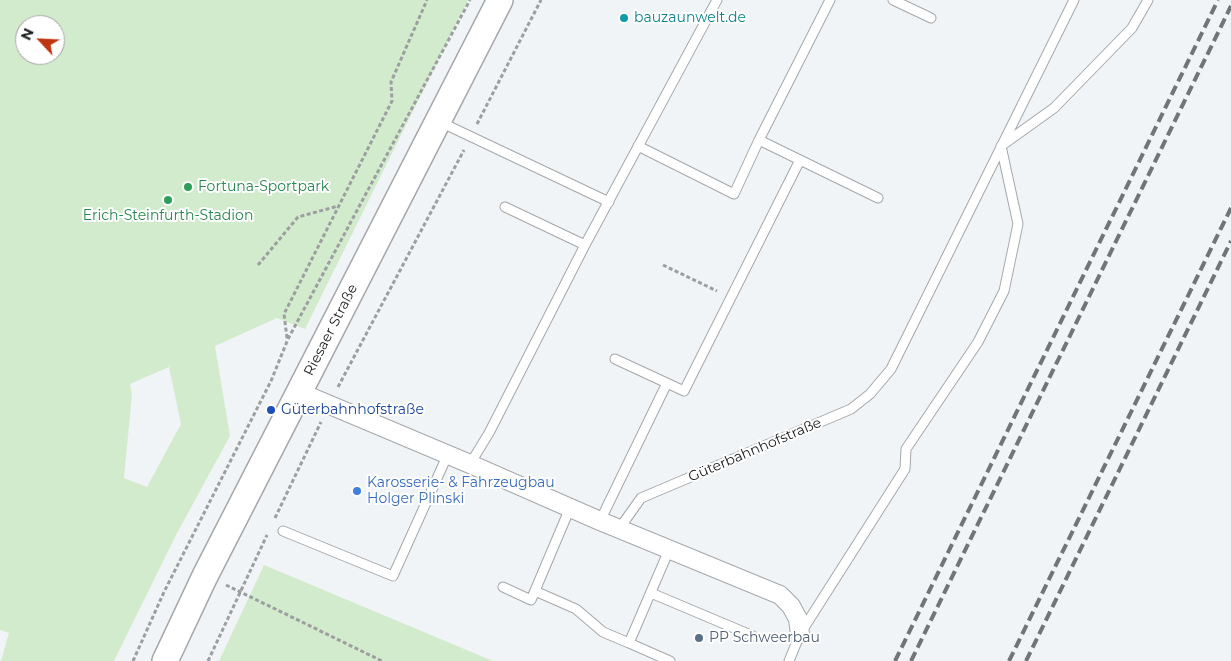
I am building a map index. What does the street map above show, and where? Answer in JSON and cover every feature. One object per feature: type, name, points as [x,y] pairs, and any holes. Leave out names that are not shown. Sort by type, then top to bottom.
[{"type":"main road","name":"Riesaer Straße","points":[[165,661],[205,576],[500,0]]},
{"type":"street","points":[[299,392],[669,550],[780,594],[791,606],[798,619],[800,634]]},
{"type":"lane","points":[[470,464],[489,433],[585,246],[717,0]]},
{"type":"lane","points":[[638,146],[734,194],[759,140],[830,0]]},
{"type":"lane","points":[[893,0],[931,18]]},
{"type":"lane","name":"Güterbahnhofstraße","points":[[619,529],[640,498],[851,409],[870,394],[891,369],[1074,0]]},
{"type":"lane","points":[[789,661],[800,634],[906,469],[906,450],[978,342],[1004,291],[1018,224],[1001,146],[1054,108],[1132,28],[1148,0]]},
{"type":"lane","points":[[438,121],[609,202]]},
{"type":"lane","points":[[759,140],[878,198]]},
{"type":"lane","points":[[615,359],[684,391],[800,160]]},
{"type":"lane","points":[[505,208],[585,246]]},
{"type":"lane","points":[[600,521],[667,384]]},
{"type":"lane","points":[[283,531],[393,576],[448,454]]},
{"type":"lane","points":[[503,587],[531,600],[570,508]]},
{"type":"lane","points":[[628,643],[669,550]]},
{"type":"lane","points":[[535,591],[576,609],[603,632],[670,661]]},
{"type":"lane","points":[[650,593],[753,636]]},
{"type":"path","points":[[288,339],[284,314],[392,101],[391,82],[427,0]]},
{"type":"path","points":[[133,661],[164,592],[271,381],[288,339],[470,0]]},
{"type":"path","points":[[274,521],[329,405],[541,0]]},
{"type":"path","points":[[258,265],[298,217],[339,206]]},
{"type":"path","points":[[663,265],[730,298]]},
{"type":"path","points":[[208,661],[270,530]]},
{"type":"path","points":[[205,576],[382,661]]},
{"type":"green space","name":"Fortuna-Sportpark","points":[[0,0],[468,0],[305,329],[277,318],[215,346],[230,436],[176,535],[114,661],[1,661],[9,633],[0,630]],"holes":[[[169,367],[181,424],[147,487],[124,478],[132,394],[130,384]]]},
{"type":"green space","points":[[264,565],[493,661],[219,661]]},
{"type":"railway","points":[[895,661],[1218,0]]},
{"type":"railway","points":[[911,661],[1231,6]]},
{"type":"railway","points":[[1009,661],[1231,208]]},
{"type":"railway","points":[[1026,661],[1231,241]]},
{"type":"place","name":"bauzaunwelt.de","points":[[624,18]]},
{"type":"place","name":"Fortuna-Sportpark","points":[[188,187]]},
{"type":"place","name":"Erich-Steinfurth-Stadion","points":[[168,200]]},
{"type":"place","name":"Güterbahnhofstraße","points":[[271,410]]},
{"type":"place","name":"Karosserie- & Fahrzeugbau Holger Plinski","points":[[357,491]]},
{"type":"place","name":"PP Schweerbau","points":[[699,638]]}]
